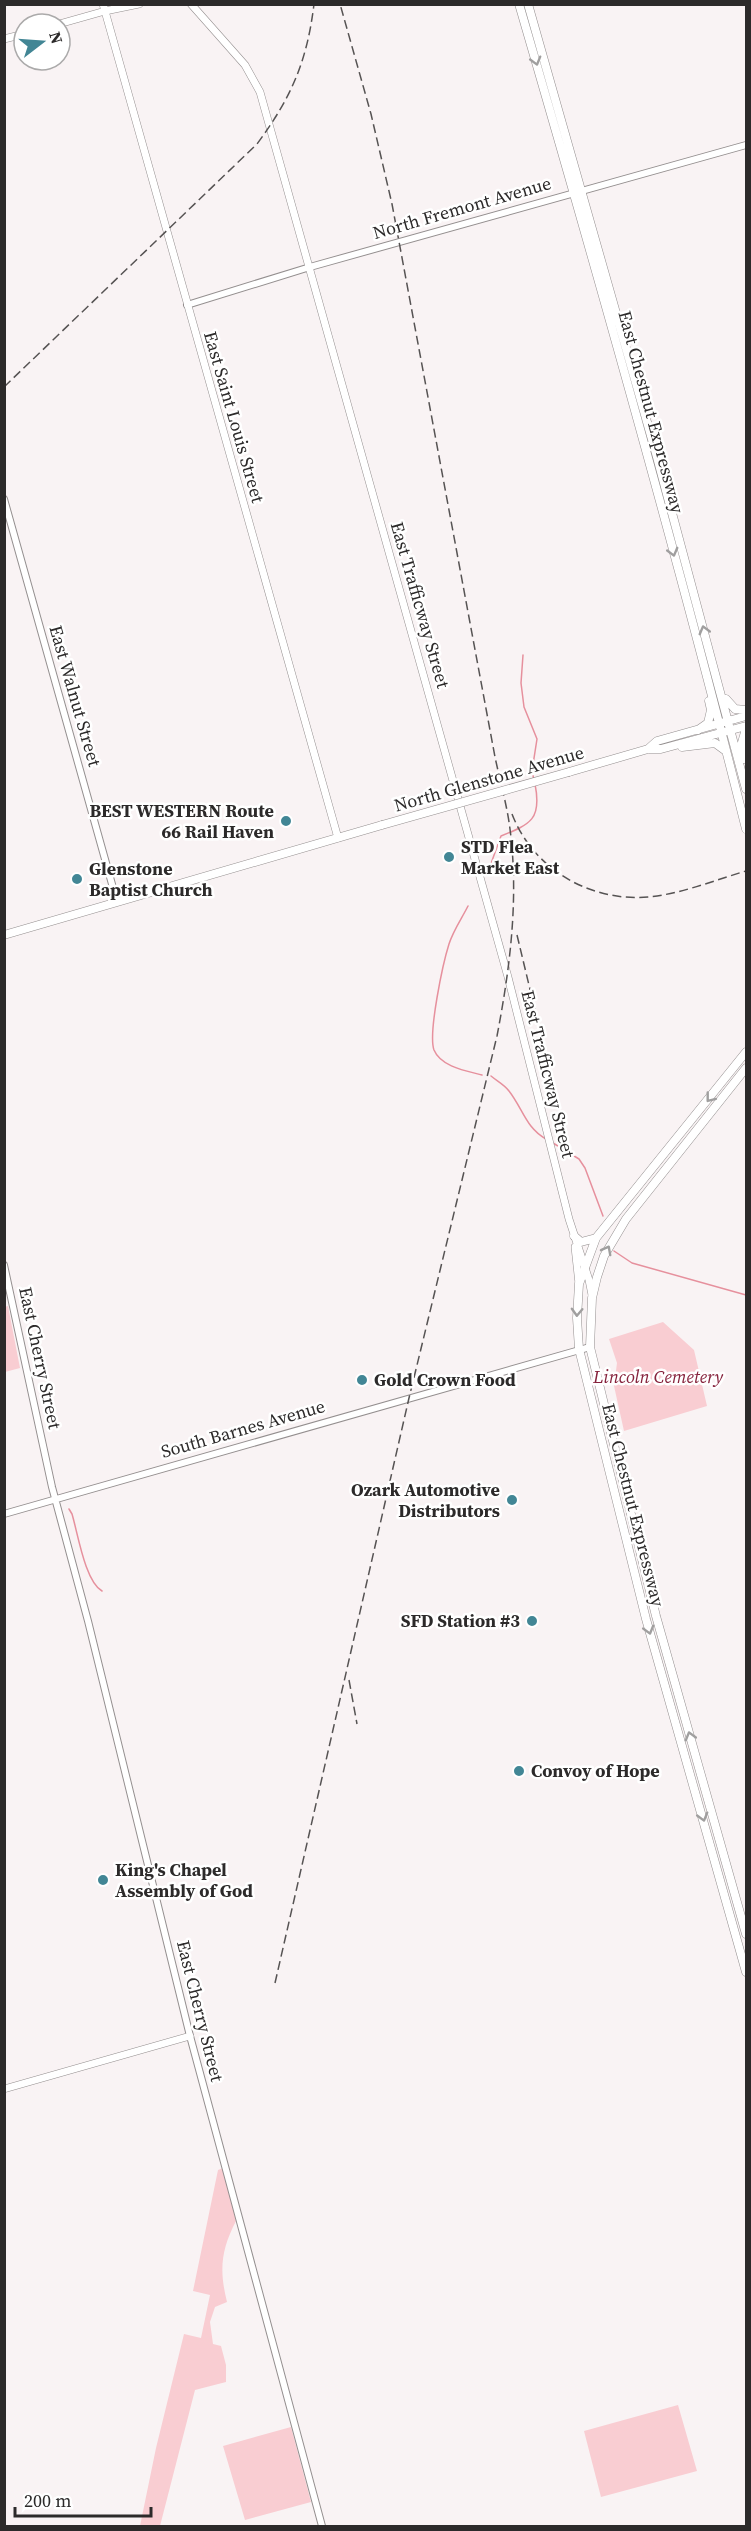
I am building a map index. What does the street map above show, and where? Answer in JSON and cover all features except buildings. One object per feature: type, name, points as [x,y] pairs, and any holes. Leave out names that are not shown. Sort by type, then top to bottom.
[{"type":"main road","points":[[72,19],[104,8],[139,4]]},
{"type":"main road","name":"East Trafficway Street","points":[[191,4],[245,65],[257,83],[508,977],[550,1147],[592,1298]]},
{"type":"main road","name":"East Chestnut Expressway","points":[[519,4],[578,191],[747,789]]},
{"type":"main road","name":"East Chestnut Expressway","points":[[528,4],[747,830]]},
{"type":"main road","name":"East Saint Louis Street","points":[[104,8],[338,838]]},
{"type":"main road","points":[[694,626],[694,640],[711,710],[708,723],[698,730]]},
{"type":"main road","points":[[720,687],[731,706],[747,710]]},
{"type":"main road","name":"North Glenstone Avenue","points":[[648,749],[657,741],[747,716]]},
{"type":"main road","points":[[747,728],[741,746],[747,772]]},
{"type":"main road","name":"North Glenstone Avenue","points":[[4,935],[648,749],[661,749],[722,732],[747,728]]},
{"type":"main road","points":[[661,749],[715,743],[722,746],[728,755]]},
{"type":"main road","name":"East Chestnut Expressway","points":[[747,1052],[596,1238],[579,1284],[577,1318],[579,1349],[646,1619],[747,1972]]},
{"type":"main road","name":"East Chestnut Expressway","points":[[747,1068],[618,1231],[604,1256],[592,1298],[590,1347],[656,1616],[747,1934]]},
{"type":"main road","points":[[574,1236],[581,1242],[596,1238]]},
{"type":"main road","name":"East Trafficway Street","points":[[574,1236],[579,1284]]},
{"type":"main road","points":[[4,2089],[190,2036]]},
{"type":"street","name":"North Fremont Avenue","points":[[187,306],[310,267],[747,145]]},
{"type":"street","name":"East Walnut Street","points":[[4,499],[117,902]]},
{"type":"street","name":"East Cherry Street","points":[[4,1265],[46,1456],[54,1475],[57,1500],[190,2036],[322,2526]]},
{"type":"street","name":"South Barnes Avenue","points":[[4,1514],[590,1347]]},
{"type":"green space","points":[[8,1306],[20,1368],[5,1372],[4,1307]]},
{"type":"green space","name":"Lincoln Cemetery","points":[[663,1322],[694,1350],[707,1406],[624,1431],[614,1386],[617,1363],[609,1339]]},
{"type":"green space","points":[[223,2168],[236,2221],[227,2241],[223,2260],[222,2270],[227,2302],[215,2307],[210,2322],[213,2344],[221,2346],[226,2365],[226,2382],[195,2390],[160,2526],[140,2526],[156,2448],[184,2334],[201,2338],[210,2295],[193,2291],[218,2170]]},
{"type":"green space","points":[[678,2405],[697,2471],[601,2497],[584,2431]]},
{"type":"green space","points":[[291,2427],[311,2502],[245,2520],[223,2446]]},
{"type":"waterway","points":[[523,655],[521,683],[524,707],[537,739],[532,771],[534,780]]},
{"type":"waterway","points":[[489,869],[501,836],[520,828],[532,819],[537,805],[535,784]]},
{"type":"waterway","points":[[468,906],[446,953],[437,998],[433,1041],[434,1050],[442,1061],[482,1075]]},
{"type":"waterway","points":[[491,1076],[507,1089],[529,1124],[546,1139]]},
{"type":"waterway","points":[[553,1143],[579,1159],[585,1168],[603,1216]]},
{"type":"waterway","points":[[614,1251],[632,1263],[746,1295]]},
{"type":"waterway","points":[[69,1509],[91,1578],[102,1591]]},
{"type":"railway","points":[[4,387],[257,144],[279,111],[296,78],[307,44],[314,4]]},
{"type":"railway","points":[[275,1983],[409,1398],[497,1036],[512,933],[514,881],[509,820],[495,757],[392,204],[371,114],[340,4]]},
{"type":"railway","points":[[512,814],[521,834],[549,866],[566,878],[605,894],[648,897],[685,890],[746,871]]},
{"type":"railway","points":[[517,935],[539,1027]]},
{"type":"railway","points":[[349,1680],[357,1724]]},
{"type":"place","name":"BEST WESTERN Route 66 Rail Haven","points":[[286,821]]},
{"type":"place","name":"STD Flea Market East","points":[[449,857]]},
{"type":"place","name":"Glenstone Baptist Church","points":[[77,879]]},
{"type":"place","name":"Gold Crown Food","points":[[362,1380]]},
{"type":"place","name":"Ozark Automotive Distributors","points":[[512,1500]]},
{"type":"place","name":"SFD Station #3","points":[[532,1621]]},
{"type":"place","name":"Convoy of Hope","points":[[519,1771]]},
{"type":"place","name":"King's Chapel Assembly of God","points":[[103,1880]]}]
